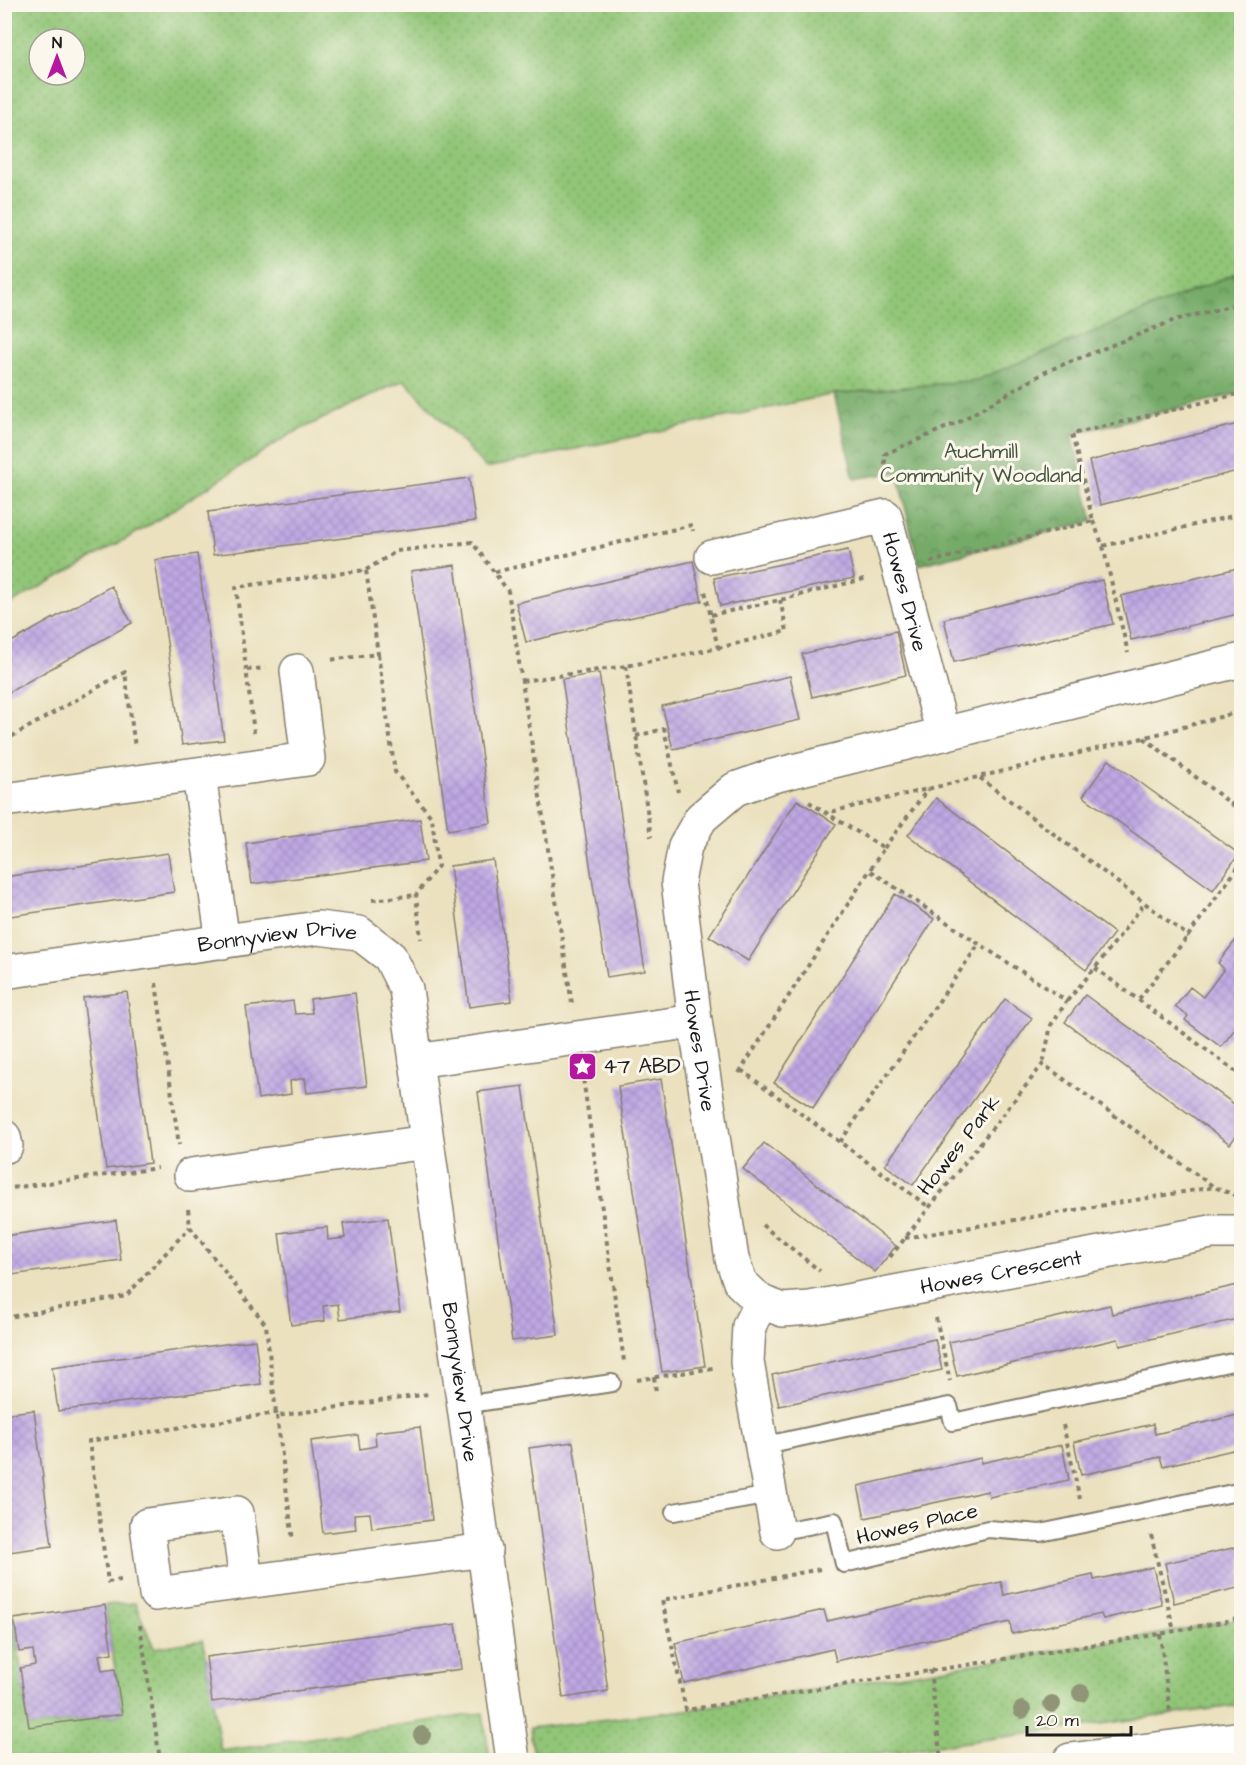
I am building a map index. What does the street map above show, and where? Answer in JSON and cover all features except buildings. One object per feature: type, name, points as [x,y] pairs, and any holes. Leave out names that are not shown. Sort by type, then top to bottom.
[{"type":"street","name":"Howes Drive","points":[[703,558],[885,516],[943,735]]},
{"type":"street","name":"Howes Drive","points":[[762,1302],[741,1282],[732,1259],[695,1021],[678,882],[685,846],[701,818],[735,789],[769,777],[1242,660]]},
{"type":"street","points":[[4,800],[308,759],[296,666]]},
{"type":"street","points":[[199,775],[223,942]]},
{"type":"street","name":"Bonnyview Drive","points":[[4,972],[318,928],[360,933],[390,957],[406,989],[513,1761]]},
{"type":"street","points":[[416,1061],[695,1021]]},
{"type":"street","points":[[191,1175],[427,1142]]},
{"type":"street","name":"Howes Crescent","points":[[762,1302],[783,1310],[810,1308],[1211,1232],[1242,1232]]},
{"type":"street","points":[[762,1302],[749,1326],[747,1362],[777,1532]]},
{"type":"street","points":[[246,1581],[237,1513],[147,1525],[146,1595],[485,1550]]},
{"type":"street","points":[[1070,1761],[1242,1738]]},
{"type":"lane","points":[[761,1446],[949,1406],[953,1422],[1242,1359]]},
{"type":"lane","points":[[462,1397],[619,1383]]},
{"type":"lane","name":"Howes Place","points":[[777,1532],[834,1521],[844,1564],[988,1529],[1040,1533],[1242,1491]]},
{"type":"lane","points":[[674,1512],[770,1495]]},
{"type":"path","points":[[885,516],[885,454],[959,422],[1047,371],[1175,320],[1242,303]]},
{"type":"path","points":[[1135,687],[1103,546],[1093,521],[1072,434],[1242,393]]},
{"type":"path","points":[[1103,546],[1242,514]]},
{"type":"path","points":[[711,615],[780,600],[1093,521]]},
{"type":"path","points":[[495,572],[692,525],[703,558],[718,648]]},
{"type":"path","points":[[255,735],[236,587],[366,570],[397,551],[472,542],[508,591],[577,1038],[625,1370]]},
{"type":"path","points":[[366,570],[395,772],[432,818],[438,866],[416,895],[422,947]]},
{"type":"path","points":[[522,681],[626,666],[718,648],[788,631],[780,600]]},
{"type":"path","points":[[247,670],[296,666],[378,654]]},
{"type":"path","points":[[626,666],[654,857],[678,882]]},
{"type":"path","points":[[4,741],[125,672],[136,752]]},
{"type":"path","points":[[884,848],[826,813],[1143,738],[1242,711]]},
{"type":"path","points":[[636,736],[664,729],[681,804],[701,818]]},
{"type":"path","points":[[1143,738],[1242,812]]},
{"type":"path","points":[[980,777],[1188,936]]},
{"type":"path","points":[[710,1116],[884,848],[928,789]]},
{"type":"path","points":[[1139,999],[1242,862]]},
{"type":"path","points":[[870,871],[1067,1001]]},
{"type":"path","points":[[1144,903],[1067,1001],[1051,1025],[1043,1064],[1214,1187],[1242,1198]]},
{"type":"path","points":[[840,1142],[979,944]]},
{"type":"path","points":[[1095,968],[1242,1076]]},
{"type":"path","name":"Howes Park","points":[[855,1300],[1043,1064]]},
{"type":"path","points":[[741,1070],[929,1208]]},
{"type":"path","points":[[4,1189],[158,1168]]},
{"type":"path","points":[[905,1238],[1214,1187]]},
{"type":"path","points":[[722,1193],[855,1300]]},
{"type":"path","points":[[4,1318],[126,1296],[190,1227]]},
{"type":"path","points":[[928,1285],[954,1400],[949,1406]]},
{"type":"path","points":[[619,1383],[747,1362]]},
{"type":"path","points":[[654,1377],[656,1392]]},
{"type":"path","points":[[160,1761],[146,1595],[133,1578],[108,1582],[89,1440],[276,1413],[277,1416],[462,1397]]},
{"type":"path","points":[[1058,1399],[1085,1524]]},
{"type":"path","points":[[277,1416],[297,1574]]},
{"type":"path","points":[[1145,1511],[1174,1631]]},
{"type":"path","points":[[844,1564],[662,1600],[686,1710],[1160,1634],[1242,1618]]},
{"type":"path","points":[[1160,1634],[1173,1747]]},
{"type":"path","points":[[930,1670],[941,1761]]},
{"type":"green space","points":[[5,5],[1241,5],[1241,271],[977,380],[834,394],[486,468],[404,380],[289,435],[145,528],[5,607]]},
{"type":"green space","name":"Auchmill Community Woodland","points":[[1241,271],[1241,393],[1072,434],[1093,521],[919,565],[897,472],[854,479],[834,394],[977,380]]},
{"type":"green space","points":[[135,1603],[154,1648],[203,1640],[221,1751],[483,1713],[490,1760],[5,1760],[4,1620],[14,1619],[29,1727],[122,1714],[105,1605]]},
{"type":"green space","points":[[1241,1618],[1241,1705],[833,1760],[534,1760],[530,1728],[686,1710],[1160,1634]]},
{"type":"place","name":"47 ABD","points":[[582,1066]]}]
